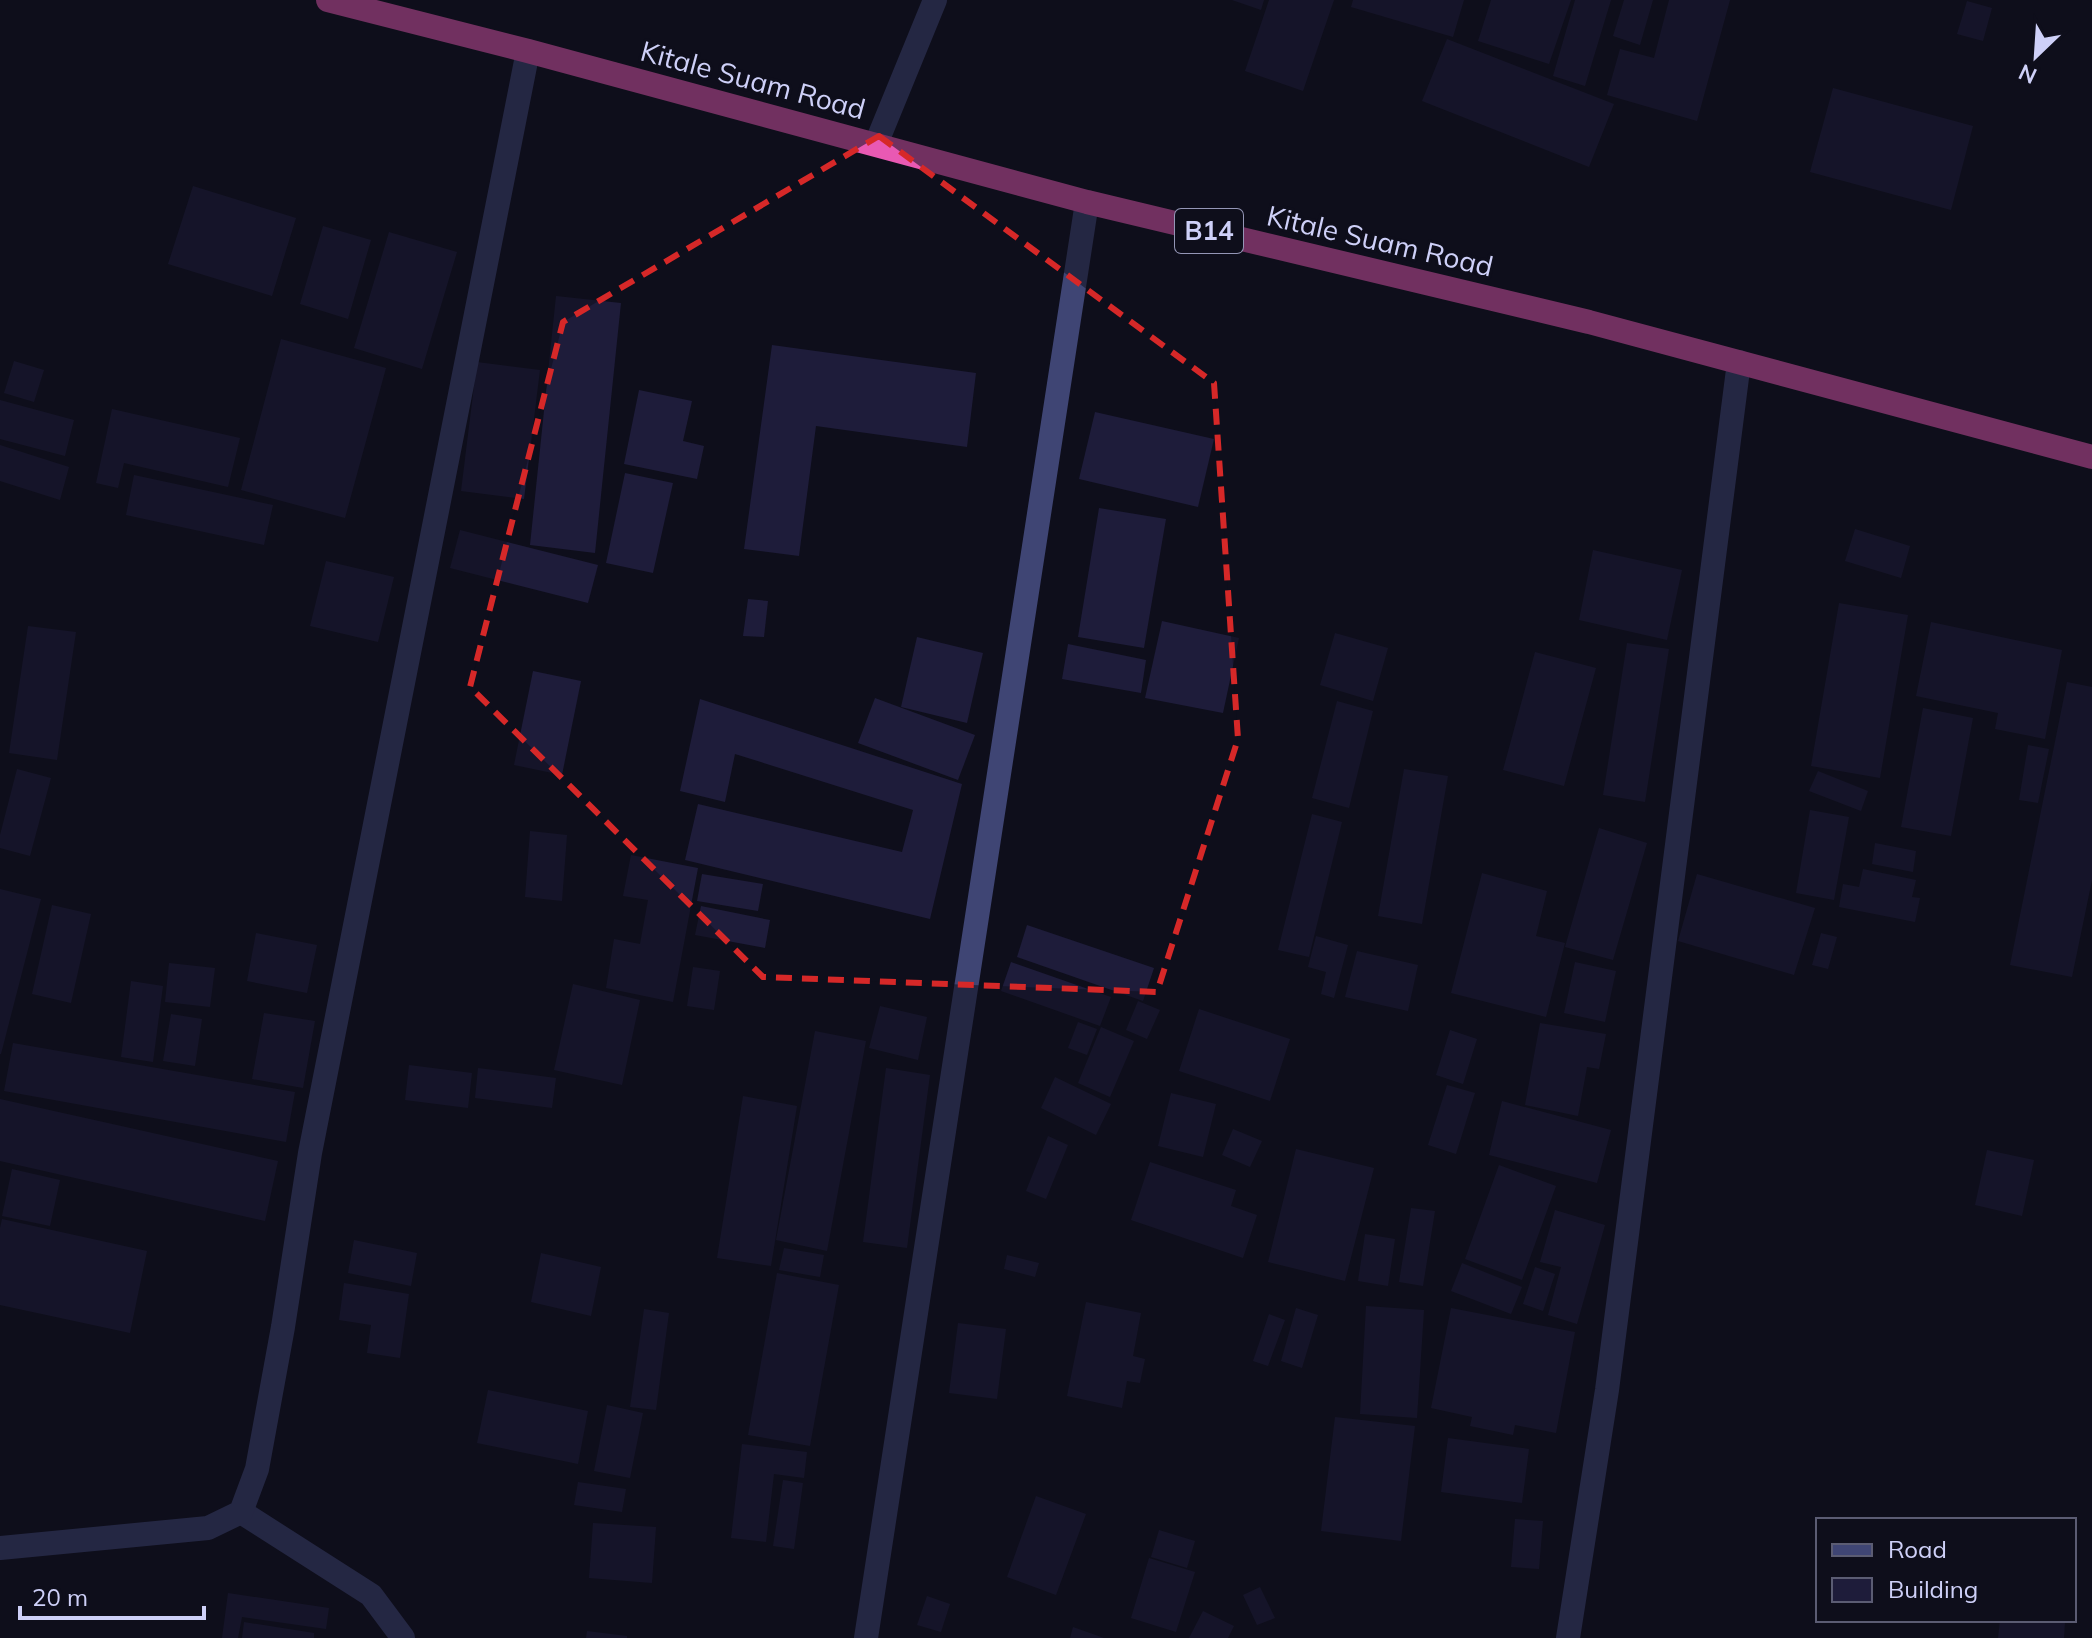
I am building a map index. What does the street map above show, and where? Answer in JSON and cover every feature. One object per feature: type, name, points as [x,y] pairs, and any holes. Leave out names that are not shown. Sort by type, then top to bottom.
[{"type":"highway","name":"Kitale Suam Road","points":[[328,0],[1087,202],[1589,322],[2092,457]]},
{"type":"street","points":[[876,144],[935,0]]},
{"type":"street","points":[[0,1548],[208,1528],[241,1512],[257,1469],[310,1153],[528,51]]},
{"type":"street","points":[[866,1638],[1087,202]]},
{"type":"street","points":[[1568,1638],[1607,1390],[1739,362]]},
{"type":"street","points":[[241,1512],[371,1595],[403,1638]]},
{"type":"highlighted area","points":[[879,136],[1214,383],[1238,739],[1157,992],[763,977],[470,687],[563,322]]},
{"type":"building","points":[[1232,0],[1264,0],[1261,10]]},
{"type":"building","points":[[1269,0],[1334,0],[1303,91],[1245,71]]},
{"type":"building","points":[[1353,0],[1464,0],[1453,37],[1351,7]]},
{"type":"building","points":[[1491,0],[1571,0],[1549,64],[1478,41]]},
{"type":"building","points":[[1575,0],[1611,0],[1585,86],[1553,76]]},
{"type":"building","points":[[1624,0],[1653,0],[1640,45],[1613,36]]},
{"type":"building","points":[[1669,0],[1730,0],[1697,121],[1607,95],[1620,49],[1654,58]]},
{"type":"building","points":[[1967,1],[1992,8],[1983,41],[1957,34]]},
{"type":"building","points":[[1447,39],[1614,104],[1589,167],[1422,101]]},
{"type":"building","points":[[1833,88],[1973,126],[1951,210],[1810,172]]},
{"type":"building","points":[[193,186],[296,218],[272,296],[168,264]]},
{"type":"building","points":[[323,226],[371,240],[348,319],[300,304]]},
{"type":"building","points":[[389,232],[457,252],[422,369],[354,348]]},
{"type":"building","points":[[556,296],[621,303],[595,553],[530,545]]},
{"type":"building","points":[[281,339],[386,368],[345,518],[241,490]]},
{"type":"building","points":[[772,345],[976,373],[967,447],[816,426],[799,556],[744,549]]},
{"type":"building","points":[[14,361],[44,370],[34,402],[4,393]]},
{"type":"building","points":[[477,362],[540,370],[524,499],[461,491]]},
{"type":"building","points":[[639,390],[692,401],[683,441],[704,446],[697,479],[624,464]]},
{"type":"building","points":[[0,400],[74,420],[65,456],[0,439]]},
{"type":"building","points":[[112,409],[240,438],[228,487],[124,463],[118,488],[96,483]]},
{"type":"building","points":[[1095,412],[1214,439],[1198,507],[1079,479]]},
{"type":"building","points":[[0,445],[69,467],[60,500],[0,481]]},
{"type":"building","points":[[625,473],[673,483],[653,573],[606,563]]},
{"type":"building","points":[[134,475],[273,505],[264,545],[126,515]]},
{"type":"building","points":[[1099,508],[1166,519],[1144,648],[1078,637]]},
{"type":"building","points":[[1855,529],[1910,546],[1901,578],[1845,561]]},
{"type":"building","points":[[460,530],[598,565],[588,603],[450,568]]},
{"type":"building","points":[[1593,550],[1682,570],[1667,640],[1579,620]]},
{"type":"building","points":[[326,561],[394,577],[378,642],[310,626]]},
{"type":"building","points":[[748,599],[768,601],[764,637],[743,636]]},
{"type":"building","points":[[1839,603],[1908,615],[1880,778],[1811,766]]},
{"type":"building","points":[[1162,621],[1239,638],[1223,713],[1145,698]]},
{"type":"building","points":[[1931,622],[2062,650],[2045,739],[1995,729],[1998,713],[1916,696]]},
{"type":"building","points":[[28,626],[76,632],[57,760],[9,753]]},
{"type":"building","points":[[1335,633],[1388,648],[1373,701],[1320,685]]},
{"type":"building","points":[[917,637],[983,653],[967,723],[901,707]]},
{"type":"building","points":[[1627,643],[1669,649],[1645,802],[1603,795]]},
{"type":"building","points":[[1068,644],[1146,660],[1141,693],[1062,679]]},
{"type":"building","points":[[1535,652],[1596,668],[1564,786],[1503,770]]},
{"type":"building","points":[[533,671],[581,681],[562,775],[514,765]]},
{"type":"building","points":[[2067,682],[2092,687],[2092,880],[2072,977],[2010,965]]},
{"type":"building","points":[[875,698],[975,735],[958,780],[858,743]]},
{"type":"building","points":[[700,699],[962,784],[930,919],[685,860],[698,804],[902,852],[913,810],[735,754],[725,802],[680,791]]},
{"type":"building","points":[[1337,701],[1373,711],[1349,808],[1312,798]]},
{"type":"building","points":[[1923,708],[1973,718],[1951,836],[1901,827]]},
{"type":"building","points":[[2028,745],[2049,749],[2038,803],[2019,800]]},
{"type":"building","points":[[17,769],[51,778],[30,856],[0,848],[0,835]]},
{"type":"building","points":[[1404,769],[1448,776],[1422,924],[1378,916]]},
{"type":"building","points":[[1818,771],[1868,791],[1861,811],[1809,791]]},
{"type":"building","points":[[1810,810],[1849,817],[1834,900],[1796,893]]},
{"type":"building","points":[[1312,814],[1342,822],[1309,957],[1278,950]]},
{"type":"building","points":[[1599,828],[1647,843],[1613,960],[1565,947]]},
{"type":"building","points":[[530,831],[567,835],[562,901],[525,897]]},
{"type":"building","points":[[1875,843],[1916,851],[1913,872],[1872,864]]},
{"type":"building","points":[[631,855],[698,868],[673,1002],[606,988],[614,939],[640,944],[648,900],[623,896]]},
{"type":"building","points":[[1863,869],[1916,880],[1912,897],[1920,898],[1915,922],[1839,907],[1843,884],[1859,887]]},
{"type":"building","points":[[1482,873],[1547,891],[1536,936],[1565,943],[1546,1017],[1451,993]]},
{"type":"building","points":[[702,874],[763,884],[758,911],[697,901]]},
{"type":"building","points":[[1697,874],[1815,908],[1794,975],[1678,941]]},
{"type":"building","points":[[0,889],[41,899],[1,1054],[0,1054]]},
{"type":"building","points":[[52,905],[91,914],[71,1003],[32,994]]},
{"type":"building","points":[[701,906],[770,920],[765,948],[695,935]]},
{"type":"building","points":[[1027,925],[1154,968],[1143,1001],[1017,957]]},
{"type":"building","points":[[256,933],[317,945],[307,993],[247,981]]},
{"type":"building","points":[[1821,933],[1837,937],[1828,969],[1812,965]]},
{"type":"building","points":[[1316,936],[1348,945],[1334,998],[1321,994],[1326,972],[1308,967]]},
{"type":"building","points":[[1357,951],[1418,965],[1408,1011],[1345,997]]},
{"type":"building","points":[[1011,962],[1111,997],[1100,1026],[1001,991]]},
{"type":"building","points":[[1575,962],[1616,971],[1605,1022],[1564,1013]]},
{"type":"building","points":[[169,963],[215,968],[210,1007],[165,1002]]},
{"type":"building","points":[[693,967],[720,971],[714,1010],[687,1006]]},
{"type":"building","points":[[131,981],[163,986],[153,1062],[121,1057]]},
{"type":"building","points":[[573,984],[640,1000],[622,1085],[554,1070]]},
{"type":"building","points":[[1138,1001],[1160,1010],[1147,1039],[1126,1030]]},
{"type":"building","points":[[880,1006],[927,1017],[918,1060],[869,1048]]},
{"type":"building","points":[[1199,1009],[1290,1039],[1270,1101],[1179,1071]]},
{"type":"building","points":[[264,1013],[315,1021],[303,1088],[252,1079]]},
{"type":"building","points":[[171,1014],[202,1019],[195,1066],[163,1061]]},
{"type":"building","points":[[1078,1022],[1097,1029],[1087,1055],[1068,1048]]},
{"type":"building","points":[[1540,1023],[1606,1034],[1599,1069],[1587,1067],[1578,1116],[1525,1105]]},
{"type":"building","points":[[1101,1027],[1134,1041],[1110,1097],[1078,1083]]},
{"type":"building","points":[[1450,1030],[1477,1039],[1463,1084],[1436,1075]]},
{"type":"building","points":[[815,1031],[866,1041],[827,1251],[776,1240]]},
{"type":"building","points":[[13,1043],[295,1092],[286,1142],[4,1091]]},
{"type":"building","points":[[409,1065],[472,1073],[468,1108],[405,1100]]},
{"type":"building","points":[[478,1068],[556,1078],[552,1108],[475,1098]]},
{"type":"building","points":[[886,1068],[930,1075],[907,1248],[863,1242]]},
{"type":"building","points":[[1055,1077],[1111,1104],[1096,1135],[1041,1108]]},
{"type":"building","points":[[1447,1085],[1475,1093],[1456,1154],[1428,1145]]},
{"type":"building","points":[[1171,1093],[1216,1104],[1203,1157],[1158,1146]]},
{"type":"building","points":[[743,1096],[797,1106],[771,1266],[717,1258]]},
{"type":"building","points":[[0,1099],[278,1161],[265,1221],[0,1161]]},
{"type":"building","points":[[1502,1101],[1611,1130],[1597,1183],[1489,1155]]},
{"type":"building","points":[[1233,1129],[1262,1141],[1250,1167],[1222,1155]]},
{"type":"building","points":[[1048,1136],[1068,1145],[1046,1199],[1026,1191]]},
{"type":"building","points":[[1296,1149],[1374,1168],[1345,1281],[1268,1262]]},
{"type":"building","points":[[1987,1150],[2034,1160],[2022,1216],[1975,1205]]},
{"type":"building","points":[[1150,1162],[1236,1190],[1231,1206],[1257,1215],[1243,1258],[1131,1220]]},
{"type":"building","points":[[1499,1165],[1556,1186],[1522,1280],[1465,1259]]},
{"type":"building","points":[[12,1169],[60,1180],[50,1226],[2,1216]]},
{"type":"building","points":[[1411,1208],[1435,1211],[1423,1286],[1399,1282]]},
{"type":"building","points":[[1555,1210],[1605,1225],[1577,1324],[1548,1315],[1561,1267],[1540,1262]]},
{"type":"building","points":[[2,1219],[147,1251],[130,1333],[0,1305]]},
{"type":"building","points":[[1365,1234],[1395,1239],[1388,1286],[1358,1281]]},
{"type":"building","points":[[354,1240],[417,1253],[411,1286],[348,1273]]},
{"type":"building","points":[[784,1248],[824,1255],[820,1277],[779,1270]]},
{"type":"building","points":[[541,1253],[601,1267],[591,1316],[531,1302]]},
{"type":"building","points":[[1007,1255],[1039,1263],[1035,1277],[1004,1269]]},
{"type":"building","points":[[1462,1263],[1522,1287],[1511,1314],[1451,1291]]},
{"type":"building","points":[[1535,1267],[1555,1274],[1543,1311],[1523,1304]]},
{"type":"building","points":[[777,1273],[839,1285],[810,1446],[748,1435]]},
{"type":"building","points":[[344,1283],[409,1294],[400,1358],[367,1353],[371,1325],[339,1320]]},
{"type":"building","points":[[1086,1302],[1141,1313],[1133,1356],[1145,1359],[1140,1383],[1127,1381],[1122,1408],[1067,1396]]},
{"type":"building","points":[[1366,1306],[1424,1310],[1417,1418],[1360,1414]]},
{"type":"building","points":[[1296,1308],[1318,1315],[1302,1368],[1281,1361]]},
{"type":"building","points":[[1451,1308],[1575,1332],[1556,1433],[1515,1425],[1513,1435],[1470,1426],[1472,1417],[1431,1408]]},
{"type":"building","points":[[644,1309],[669,1313],[656,1410],[630,1407]]},
{"type":"building","points":[[1269,1314],[1285,1320],[1268,1366],[1253,1361]]},
{"type":"building","points":[[958,1323],[1006,1329],[997,1399],[949,1393]]},
{"type":"building","points":[[488,1390],[588,1411],[578,1464],[477,1443]]},
{"type":"building","points":[[607,1405],[643,1413],[630,1478],[594,1471]]},
{"type":"building","points":[[1335,1417],[1415,1426],[1401,1541],[1321,1531]]},
{"type":"building","points":[[1448,1438],[1529,1449],[1522,1503],[1441,1492]]},
{"type":"building","points":[[742,1444],[807,1452],[804,1478],[774,1474],[766,1542],[731,1538]]},
{"type":"building","points":[[783,1480],[803,1483],[794,1549],[773,1546]]},
{"type":"building","points":[[578,1482],[626,1489],[622,1512],[574,1505]]},
{"type":"building","points":[[1036,1496],[1086,1514],[1056,1595],[1007,1577]]},
{"type":"building","points":[[1515,1519],[1543,1521],[1539,1569],[1511,1567]]},
{"type":"building","points":[[593,1523],[656,1527],[652,1583],[589,1578]]},
{"type":"building","points":[[1159,1530],[1195,1541],[1187,1568],[1151,1557]]},
{"type":"building","points":[[1149,1558],[1195,1572],[1176,1632],[1131,1618]]},
{"type":"building","points":[[1260,1587],[1275,1618],[1257,1625],[1243,1595]]},
{"type":"building","points":[[228,1593],[329,1608],[326,1629],[242,1617],[238,1638],[222,1638]]},
{"type":"building","points":[[927,1596],[950,1604],[941,1632],[917,1625]]},
{"type":"building","points":[[1203,1611],[1234,1626],[1228,1638],[1189,1638]]},
{"type":"building","points":[[244,1622],[314,1633],[314,1638],[242,1638]]},
{"type":"building","points":[[2000,1622],[2065,1622],[2064,1638],[1998,1638]]},
{"type":"building","points":[[1073,1627],[1104,1638],[1070,1638]]},
{"type":"building","points":[[587,1631],[627,1636],[627,1638],[586,1638]]}]
